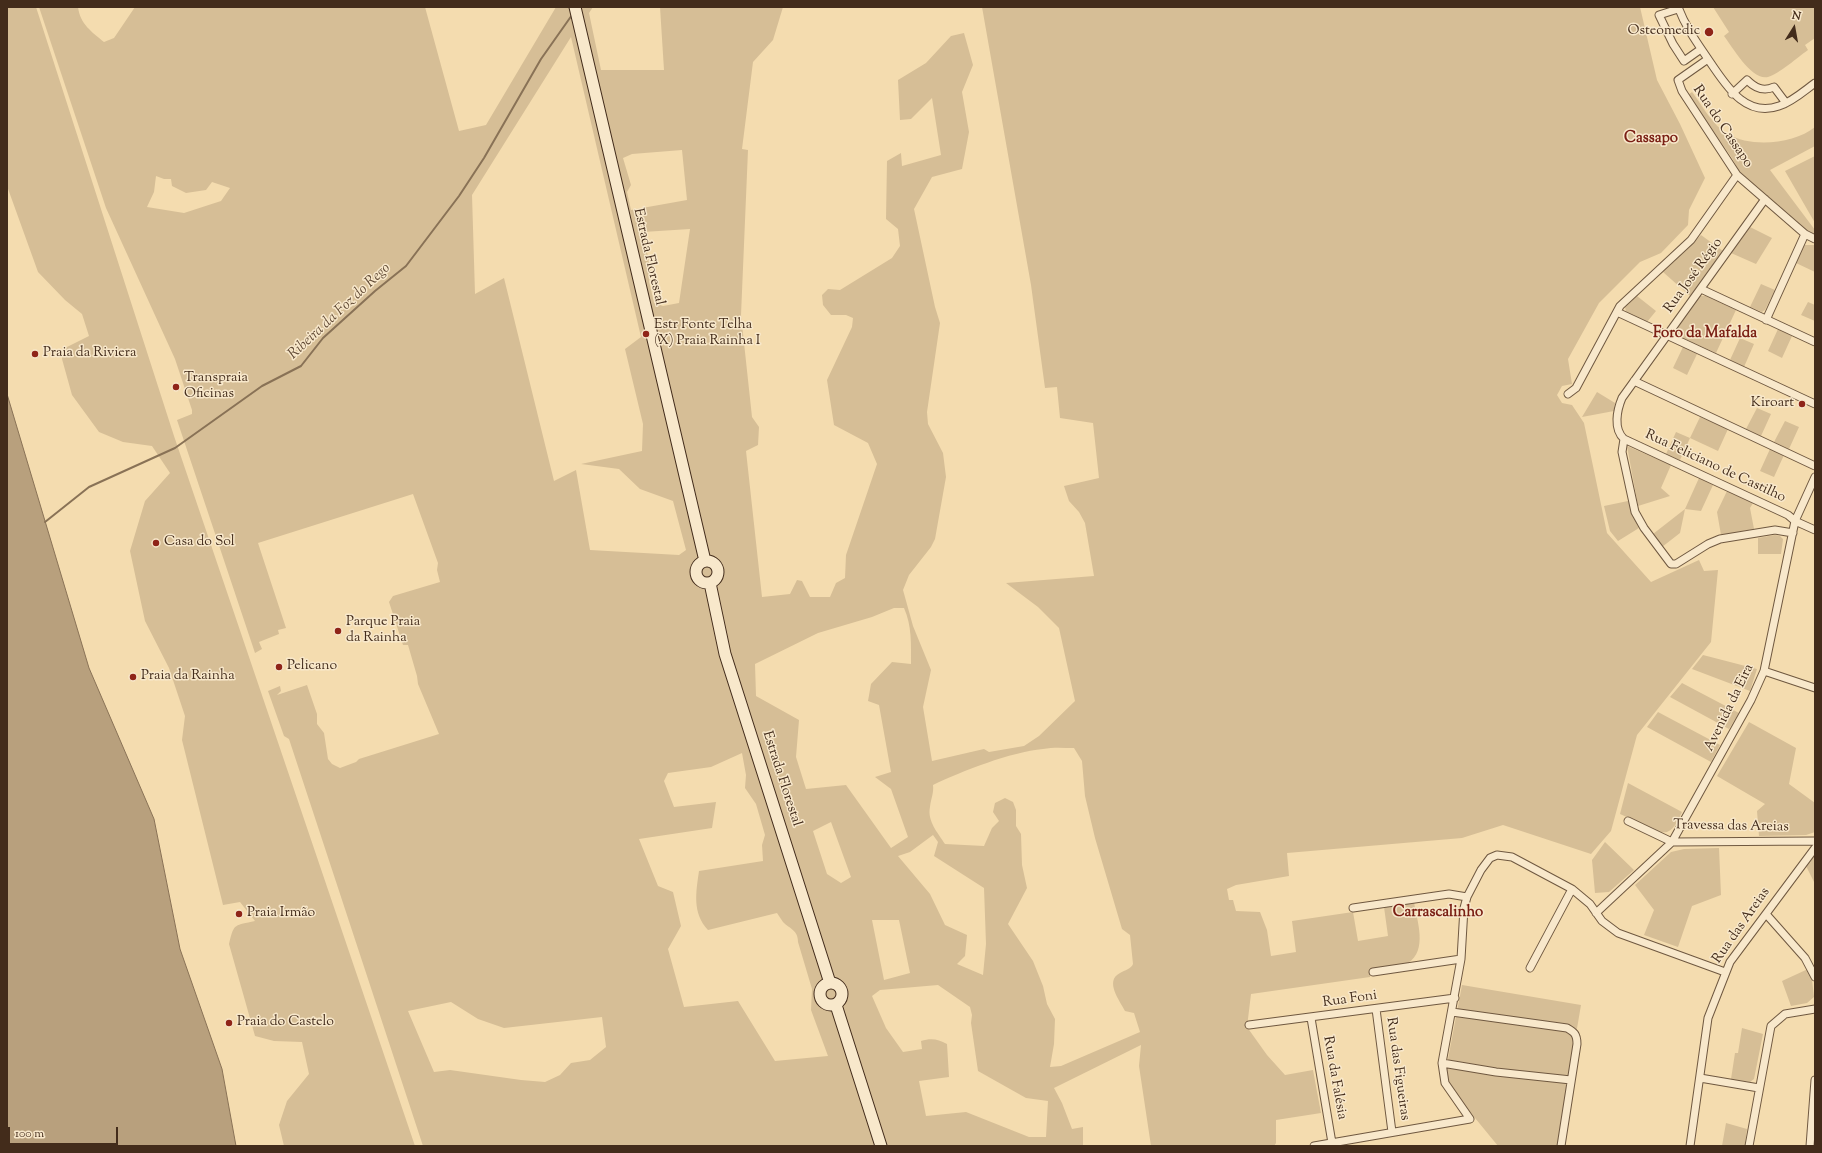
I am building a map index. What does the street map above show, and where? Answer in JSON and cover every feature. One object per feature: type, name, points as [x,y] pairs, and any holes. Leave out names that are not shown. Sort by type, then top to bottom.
[{"type":"main road","name":"Estrada Florestal","points":[[575,7],[705,561],[700,563],[696,572],[698,578],[703,583],[710,583],[725,654],[830,983]]},
{"type":"main road","points":[[830,983],[835,984],[842,992],[841,999],[836,1005],[826,1005],[819,996],[820,990],[824,985],[830,983]]},
{"type":"main road","points":[[836,1005],[882,1146]]},
{"type":"street","points":[[1701,49],[1684,61],[1673,44],[1659,15],[1678,8],[1687,28],[1732,94],[1743,101],[1757,107],[1779,107],[1815,83]]},
{"type":"street","name":"Rua do Cassapo","points":[[1708,59],[1678,80],[1682,91],[1737,175],[1805,234],[1815,239]]},
{"type":"street","points":[[1732,94],[1747,80],[1758,88],[1770,89],[1774,87],[1786,103]]},
{"type":"street","points":[[1568,394],[1576,388],[1617,312],[1629,297],[1691,240],[1737,175]]},
{"type":"street","name":"Rua José Régio","points":[[1765,199],[1622,398],[1618,408],[1617,425],[1619,434],[1624,439],[1622,452],[1635,512],[1644,528],[1669,562],[1676,564],[1708,544],[1720,539],[1775,530],[1793,533]]},
{"type":"street","points":[[1766,320],[1805,234]]},
{"type":"street","points":[[1700,289],[1815,342]]},
{"type":"street","points":[[1617,312],[1815,404]]},
{"type":"street","points":[[1634,381],[1815,466]]},
{"type":"street","name":"Rua Feliciano de Castilho","points":[[1624,439],[1788,515],[1795,521],[1815,530]]},
{"type":"street","name":"Avenida da Eira","points":[[1596,913],[1672,842],[1736,729],[1764,671],[1795,521],[1815,477]]},
{"type":"street","points":[[1764,671],[1815,688]]},
{"type":"street","name":"Travessa das Areias","points":[[1628,821],[1672,842],[1815,841]]},
{"type":"street","name":"Rua das Areias","points":[[1690,1146],[1708,1018],[1725,972],[1815,848]]},
{"type":"street","points":[[1314,1146],[1470,1120],[1444,1084],[1442,1063],[1461,959],[1462,920],[1467,897],[1485,863],[1496,855],[1504,855],[1519,861],[1582,895],[1609,928],[1618,933],[1725,972]]},
{"type":"street","points":[[1530,968],[1572,889]]},
{"type":"street","points":[[1353,908],[1449,894],[1467,897]]},
{"type":"street","points":[[1766,914],[1805,958],[1815,977]]},
{"type":"street","points":[[1373,972],[1461,959]]},
{"type":"street","name":"Rua Foni","points":[[1249,1025],[1455,998]]},
{"type":"street","name":"Rua das Figueiras","points":[[1376,1009],[1392,1132]]},
{"type":"street","points":[[1749,1146],[1771,1026],[1785,1014],[1815,1009]]},
{"type":"street","points":[[1452,1012],[1567,1028],[1577,1036],[1561,1146]]},
{"type":"street","name":"Rua da Falésia","points":[[1311,1018],[1332,1143]]},
{"type":"street","points":[[1442,1063],[1496,1072],[1571,1080]]},
{"type":"street","points":[[1700,1078],[1759,1088]]},
{"type":"street","points":[[1810,1146],[1815,1080]]},
{"type":"shaded area","points":[[7,7],[36,7],[174,436],[415,1146],[284,1146],[279,1125],[287,1101],[309,1074],[302,1042],[274,1041],[255,1036],[229,944],[232,932],[236,926],[255,921],[240,902],[223,905],[182,740],[185,716],[169,668],[145,621],[130,551],[145,501],[170,473],[152,446],[123,442],[99,432],[72,395],[62,359],[63,349],[89,336],[82,314],[65,300],[38,272],[7,186]]},
{"type":"shaded area","points":[[39,7],[78,7],[84,23],[104,42],[114,38],[135,7],[425,7],[459,131],[486,125],[556,7],[593,7],[589,13],[601,70],[664,70],[660,7],[783,7],[773,40],[753,62],[742,149],[748,150],[741,315],[752,417],[759,427],[758,445],[746,451],[762,597],[790,594],[797,580],[802,581],[810,597],[830,597],[836,583],[845,578],[846,555],[877,464],[868,443],[834,425],[827,380],[852,327],[853,318],[846,315],[831,315],[823,305],[822,295],[828,289],[840,290],[892,258],[900,246],[898,229],[886,219],[887,161],[901,153],[902,166],[941,155],[932,98],[911,119],[900,120],[898,80],[926,63],[951,36],[964,33],[973,65],[962,92],[969,132],[962,169],[932,177],[914,209],[935,307],[940,323],[927,412],[928,424],[943,453],[946,477],[935,539],[931,547],[909,575],[903,590],[913,626],[931,670],[923,707],[932,761],[984,749],[989,752],[1024,746],[1039,736],[1075,701],[1059,628],[1038,607],[1006,583],[1094,576],[1085,523],[1079,512],[1069,501],[1064,486],[1099,478],[1093,423],[1060,418],[1057,387],[1045,388],[1031,285],[982,7],[1640,7],[1657,80],[1680,124],[1705,178],[1689,210],[1688,225],[1661,253],[1640,262],[1599,303],[1568,359],[1572,384],[1562,386],[1557,395],[1562,403],[1572,405],[1584,423],[1607,533],[1651,582],[1699,560],[1704,571],[1718,570],[1711,642],[1637,735],[1611,831],[1591,854],[1503,825],[1462,838],[1287,853],[1289,876],[1236,885],[1227,889],[1229,900],[1233,900],[1236,911],[1260,912],[1267,930],[1271,956],[1296,952],[1292,921],[1353,912],[1358,941],[1388,936],[1384,907],[1414,902],[1419,926],[1420,935],[1418,951],[1408,963],[1372,969],[1370,977],[1251,994],[1247,1027],[1267,1055],[1285,1075],[1313,1070],[1321,1113],[1276,1120],[1276,1143],[1274,1146],[1151,1146],[1139,1066],[1141,1045],[1054,1088],[1062,1103],[1072,1129],[1083,1127],[1083,1146],[423,1146],[289,739],[284,736],[268,691],[280,686],[281,691],[277,695],[307,685],[317,714],[317,724],[324,733],[328,759],[332,764],[340,768],[356,762],[359,759],[439,734],[418,684],[408,645],[403,645],[389,602],[393,596],[440,582],[437,570],[438,563],[413,494],[258,543],[286,628],[278,630],[279,634],[259,642],[262,649],[255,653],[177,420],[192,414],[192,410],[175,359],[106,208]],"holes":[[[571,37],[641,337],[625,349],[643,424],[642,451],[581,464],[619,469],[640,489],[673,501],[686,550],[679,555],[590,550],[576,470],[554,481],[504,278],[475,294],[472,195]],[[682,150],[687,200],[631,210],[627,192],[631,185],[623,158],[632,154]],[[156,176],[164,179],[171,179],[172,186],[186,193],[206,190],[212,182],[230,188],[221,201],[184,213],[147,207],[154,192]],[[690,229],[679,303],[663,306],[654,303],[649,281],[651,272],[643,232]],[[894,608],[904,608],[907,615],[910,635],[911,664],[892,662],[871,684],[868,701],[879,705],[891,772],[875,777],[891,789],[908,837],[891,848],[846,785],[806,789],[796,757],[799,720],[756,696],[755,664],[818,633],[872,617]],[[1055,748],[1074,748],[1082,761],[1085,796],[1095,838],[1122,929],[1130,935],[1133,964],[1115,977],[1113,986],[1125,1011],[1134,1013],[1140,1032],[1061,1066],[1050,1067],[1054,1044],[1055,1019],[1047,1004],[1043,986],[1033,961],[1008,924],[1027,888],[1022,865],[1021,834],[1016,826],[1016,810],[1013,802],[1005,798],[995,803],[993,812],[999,821],[992,828],[984,846],[945,844],[934,827],[929,812],[933,785],[972,768],[1002,758],[1030,751]],[[742,753],[746,775],[745,788],[756,804],[765,835],[762,845],[763,861],[699,871],[696,894],[699,917],[708,930],[777,913],[783,922],[795,932],[812,989],[811,1010],[828,1056],[775,1061],[738,1001],[684,1007],[668,949],[681,926],[673,892],[658,886],[639,839],[712,828],[716,802],[674,807],[664,781],[668,773],[711,767]],[[831,822],[851,877],[841,883],[827,874],[813,831]],[[933,835],[938,842],[934,856],[984,888],[986,944],[983,975],[957,964],[965,956],[967,935],[945,925],[930,894],[898,856],[910,852]],[[872,920],[899,920],[910,973],[884,980]],[[938,985],[970,1007],[978,1071],[1026,1098],[1048,1101],[1046,1137],[1029,1137],[966,1112],[926,1116],[919,1081],[949,1077],[947,1044],[931,1039],[925,1040],[921,1041],[922,1049],[903,1052],[886,1028],[872,996],[880,990]],[[451,1002],[478,1019],[504,1028],[602,1017],[606,1047],[590,1060],[571,1063],[560,1075],[545,1082],[450,1070],[434,1072],[408,1011]]]},
{"type":"shaded area","points":[[1713,7],[1815,7],[1815,38],[1805,45],[1808,50],[1788,65],[1768,77],[1762,77],[1749,69],[1724,36],[1729,32]]},
{"type":"shaded area","points":[[1692,92],[1717,126],[1728,134],[1737,138],[1748,141],[1772,142],[1796,137],[1815,127],[1815,146],[1770,170],[1815,230],[1815,235],[1811,234],[1739,171],[1732,158],[1688,95]]},
{"type":"shaded area","points":[[1815,156],[1815,223],[1785,171]]},
{"type":"shaded area","points":[[1750,227],[1772,238],[1756,264],[1731,253]]},
{"type":"shaded area","points":[[1701,235],[1723,251],[1690,296],[1663,272]]},
{"type":"shaded area","points":[[1804,245],[1815,245],[1815,272],[1796,263]]},
{"type":"shaded area","points":[[1761,284],[1775,290],[1765,310],[1762,312],[1750,307]]},
{"type":"shaded area","points":[[1637,296],[1656,311],[1647,322],[1626,312],[1625,307]]},
{"type":"shaded area","points":[[1700,296],[1706,296],[1736,310],[1716,353],[1676,335],[1675,330]]},
{"type":"shaded area","points":[[1808,302],[1815,305],[1815,321],[1801,315]]},
{"type":"shaded area","points":[[1778,329],[1792,336],[1782,358],[1768,351]]},
{"type":"shaded area","points":[[1740,338],[1754,344],[1744,367],[1730,360]]},
{"type":"shaded area","points":[[1683,347],[1697,354],[1687,375],[1673,368]]},
{"type":"shaded area","points":[[1597,392],[1615,403],[1614,411],[1582,417]]},
{"type":"shaded area","points":[[7,394],[89,668],[154,819],[180,949],[222,1069],[236,1146],[7,1146]]},
{"type":"shaded area","points":[[1757,408],[1771,414],[1761,436],[1746,429]]},
{"type":"shaded area","points":[[1700,417],[1728,429],[1718,451],[1690,438]]},
{"type":"shaded area","points":[[1785,421],[1799,427],[1789,449],[1774,442]]},
{"type":"shaded area","points":[[1676,432],[1690,438],[1680,460],[1666,454]]},
{"type":"shaded area","points":[[1627,446],[1671,465],[1661,488],[1670,496],[1638,506]]},
{"type":"shaded area","points":[[1770,449],[1784,455],[1774,477],[1760,471]]},
{"type":"shaded area","points":[[1699,478],[1713,485],[1701,511],[1685,509]]},
{"type":"shaded area","points":[[1727,491],[1753,503],[1750,508],[1754,529],[1721,535],[1717,512]]},
{"type":"shaded area","points":[[1628,501],[1639,528],[1618,541],[1610,531],[1604,506]]},
{"type":"shaded area","points":[[1685,509],[1680,533],[1662,547],[1653,534]]},
{"type":"shaded area","points":[[1775,535],[1780,536],[1783,539],[1781,554],[1758,554],[1758,538]]},
{"type":"shaded area","points":[[1703,655],[1757,669],[1750,691],[1692,669]]},
{"type":"shaded area","points":[[1682,683],[1739,713],[1729,729],[1670,697]]},
{"type":"shaded area","points":[[1658,712],[1720,745],[1711,762],[1647,727]]},
{"type":"shaded area","points":[[1749,722],[1796,748],[1789,784],[1815,803],[1815,832],[1806,835],[1759,836],[1757,811],[1765,804],[1717,776]]},
{"type":"shaded area","points":[[1628,783],[1682,812],[1670,831],[1658,831],[1620,814]]},
{"type":"shaded area","points":[[1605,842],[1634,870],[1609,892],[1595,893],[1592,860]]},
{"type":"shaded area","points":[[1719,848],[1721,895],[1692,906],[1678,947],[1644,935],[1654,910],[1635,885],[1671,852],[1684,849]]},
{"type":"shaded area","points":[[1815,854],[1815,884],[1806,866]]},
{"type":"shaded area","points":[[1808,969],[1812,980],[1814,997],[1807,1003],[1791,1006],[1782,981]]},
{"type":"shaded area","points":[[1462,985],[1581,1005],[1557,1146],[1498,1146],[1448,1085],[1445,1075]]},
{"type":"shaded area","points":[[1742,1028],[1763,1034],[1754,1079],[1750,1082],[1731,1079],[1735,1053],[1738,1053]]},
{"type":"shaded area","points":[[1726,1123],[1747,1129],[1745,1146],[1722,1146]]},
{"type":"waterway","name":"Ribeira da Foz do Rego","points":[[45,522],[89,487],[175,448],[262,386],[301,366],[323,338],[375,291],[406,266],[459,196],[484,158],[541,59],[572,15]]},
{"type":"place","name":"Osteomedic","points":[[1709,32]]},
{"type":"place","name":"Estr Fonte Telha (X) Praia Rainha I","points":[[646,334]]},
{"type":"place","name":"Praia da Riviera","points":[[35,354]]},
{"type":"place","name":"Transpraia Oficinas","points":[[176,387]]},
{"type":"place","name":"Kiroart","points":[[1802,404]]},
{"type":"place","name":"Casa do Sol","points":[[156,543]]},
{"type":"place","name":"Parque Praia da Rainha","points":[[338,631]]},
{"type":"place","name":"Pelicano","points":[[279,667]]},
{"type":"place","name":"Praia da Rainha","points":[[133,677]]},
{"type":"place","name":"Praia Irmão","points":[[239,914]]},
{"type":"place","name":"Praia do Castelo","points":[[229,1023]]},
{"type":"district","name":"Cassapo","points":[[1651,139]]},
{"type":"district","name":"Foro da Mafalda","points":[[1705,334]]},
{"type":"district","name":"Carrascalinho","points":[[1438,913]]}]
